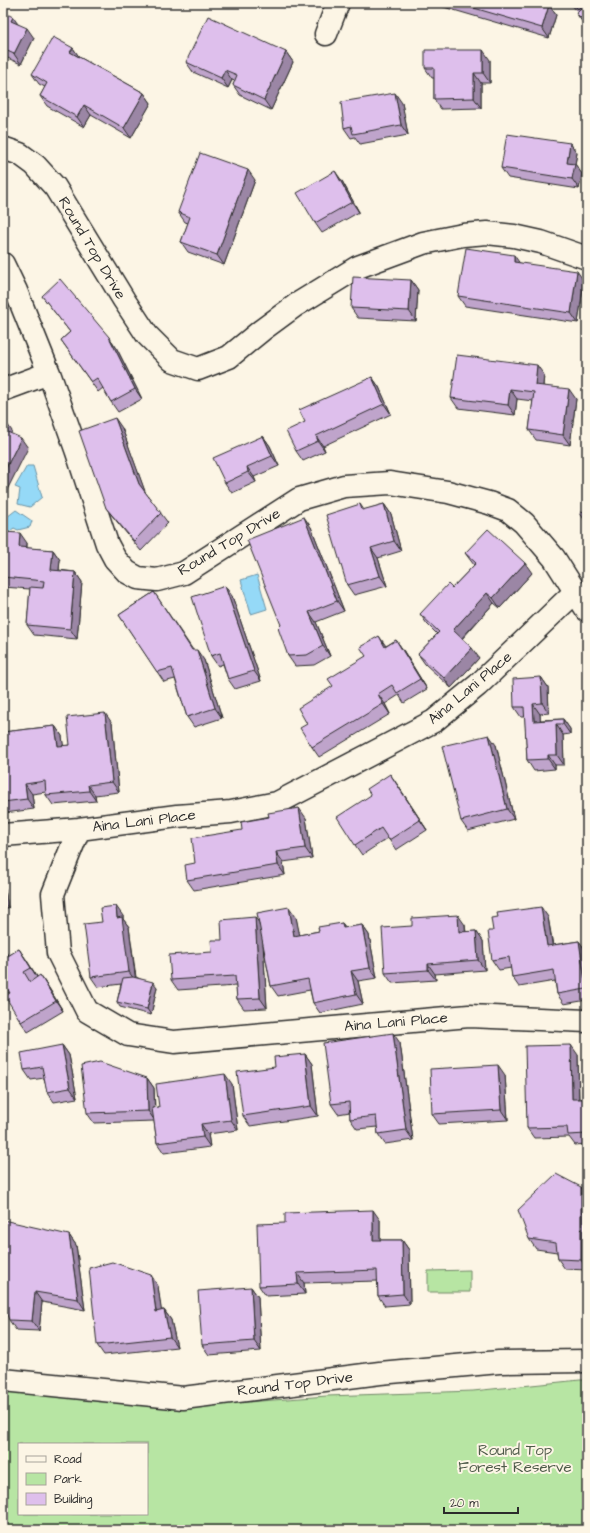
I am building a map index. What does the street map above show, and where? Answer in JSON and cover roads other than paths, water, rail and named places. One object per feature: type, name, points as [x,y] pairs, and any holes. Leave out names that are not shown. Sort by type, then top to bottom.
[{"type":"street","points":[[326,34],[338,3]]},
{"type":"street","name":"Round Top Drive","points":[[3,148],[20,154],[35,165],[55,187],[147,335],[172,360],[198,369],[230,357],[262,330],[296,305],[358,267],[423,243],[463,235],[487,233],[514,236],[541,242],[587,258]]},
{"type":"street","name":"Round Top Drive","points":[[3,264],[16,291],[49,373],[78,452],[107,544],[115,559],[127,572],[138,578],[156,580],[184,573],[299,499],[344,486],[390,483],[448,492],[489,503],[508,510],[524,523],[554,558],[582,601]]},
{"type":"street","points":[[3,390],[49,373]]},
{"type":"street","name":"Aina Lani Place","points":[[582,601],[434,721],[277,804],[231,812],[177,816],[79,829],[53,894],[58,953],[87,1011],[128,1035],[174,1042],[468,1016],[587,1021]]},
{"type":"street","points":[[3,835],[79,829]]},
{"type":"street","name":"Round Top Drive","points":[[3,1380],[183,1398],[380,1373],[499,1362],[587,1361]]},
{"type":"water","points":[[27,466],[33,466],[42,497],[30,507],[18,504],[20,489],[15,487]]},
{"type":"water","points":[[16,510],[32,521],[30,527],[18,530],[14,528],[3,536],[3,520]]},
{"type":"water","points":[[257,575],[267,609],[251,614],[241,580]]},
{"type":"park label","name":"Round Top Forest Reserve","points":[[515,1458]]}]
